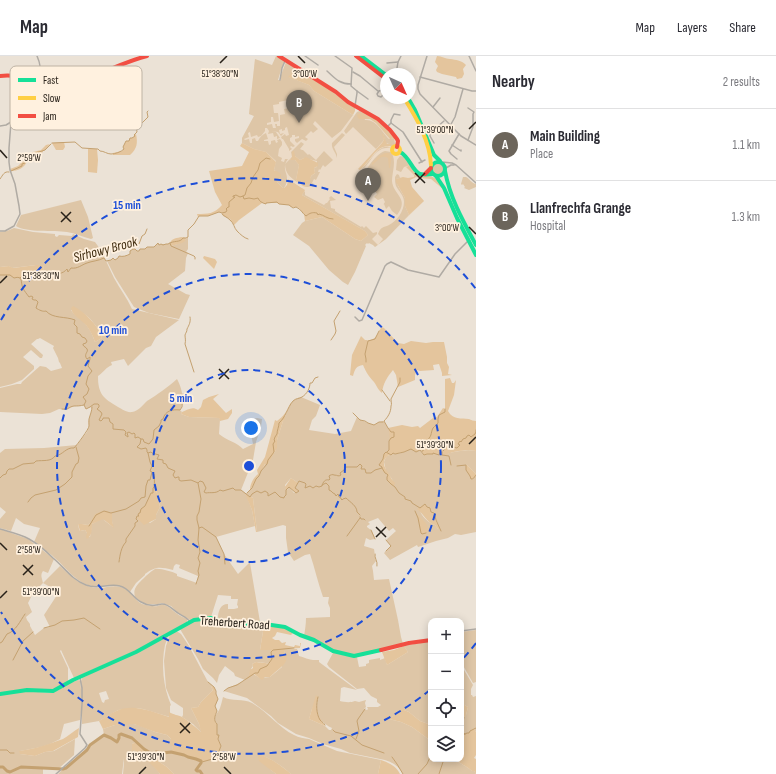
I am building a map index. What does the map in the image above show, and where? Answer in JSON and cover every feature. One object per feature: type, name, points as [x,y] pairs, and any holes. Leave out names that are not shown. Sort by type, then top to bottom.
[{"type":"main road","points":[[117,66],[147,56]]},
{"type":"main road","points":[[279,56],[285,58],[336,92],[348,102],[374,116],[387,127],[397,139],[398,143],[396,147],[393,148],[393,152],[396,154],[400,152],[407,156],[417,172],[440,176],[445,170]]},
{"type":"main road","points":[[356,56],[380,74]]},
{"type":"main road","points":[[361,56],[380,70]]},
{"type":"main road","points":[[0,76],[10,75]]},
{"type":"main road","points":[[408,104],[430,152],[432,159],[431,171],[442,184],[468,241],[476,254]]},
{"type":"main road","points":[[411,104],[434,155],[445,165],[448,186],[461,217],[476,246]]},
{"type":"main road","points":[[424,174],[435,162],[441,162]]},
{"type":"main road","name":"Treherbert Road","points":[[0,694],[27,690],[53,691],[73,680],[136,652],[194,620],[211,618],[233,625],[258,623],[285,627],[314,640],[333,651],[354,656],[388,650],[405,644],[428,640]]},
{"type":"main road","points":[[73,680],[90,674],[96,670]]},
{"type":"street","points":[[36,56],[40,66]]},
{"type":"street","points":[[305,56],[318,64]]},
{"type":"street","points":[[335,56],[352,68],[352,88],[368,99]]},
{"type":"street","points":[[397,68],[401,56]]},
{"type":"street","points":[[422,56],[427,57],[418,83],[420,94],[450,126],[476,145]]},
{"type":"street","points":[[469,56],[476,71]]},
{"type":"street","points":[[280,80],[285,58]]},
{"type":"street","points":[[387,63],[398,62]]},
{"type":"street","points":[[419,64],[424,66]]},
{"type":"street","points":[[327,71],[340,82],[351,84]]},
{"type":"street","points":[[352,72],[360,76],[378,91]]},
{"type":"street","points":[[417,73],[463,89],[476,91]]},
{"type":"street","points":[[450,126],[455,117],[463,89]]},
{"type":"street","points":[[355,106],[357,91]]},
{"type":"street","points":[[432,108],[440,98]]},
{"type":"street","points":[[468,108],[474,112],[473,127],[468,140]]},
{"type":"street","points":[[387,127],[391,123],[394,114],[400,116]]},
{"type":"street","points":[[434,143],[430,133],[444,120]]},
{"type":"street","points":[[0,126],[10,122]]},
{"type":"street","points":[[391,123],[403,132],[421,162],[424,160]]},
{"type":"street","points":[[0,231],[5,231],[14,226],[20,214],[15,184],[9,162],[10,130]]},
{"type":"street","points":[[457,158],[449,153],[449,151],[459,134]]},
{"type":"street","points":[[452,145],[460,152],[461,150]]},
{"type":"street","points":[[441,162],[454,165],[476,183]]},
{"type":"street","points":[[445,170],[451,165],[454,165]]},
{"type":"street","points":[[355,317],[359,321],[362,320],[386,264],[391,262],[411,271],[439,277],[455,254],[468,241]]},
{"type":"street","points":[[0,529],[29,539],[54,558],[80,583],[99,587],[112,585],[121,586],[141,602],[148,605],[167,605],[188,619],[190,622]]},
{"type":"street","points":[[464,631],[476,629]]},
{"type":"street","points":[[56,774],[87,746],[80,734],[82,688],[80,678]]},
{"type":"shaded area","points":[[276,56],[285,60],[278,80],[281,80],[281,75],[286,62],[296,69],[289,77],[309,85],[314,91],[353,115],[341,131],[332,138],[315,121],[313,124],[318,129],[313,133],[311,131],[305,137],[308,139],[306,141],[302,139],[297,143],[295,139],[299,138],[299,136],[295,137],[295,135],[292,135],[290,141],[295,146],[291,146],[290,147],[292,149],[289,151],[281,137],[285,134],[286,136],[289,135],[287,127],[285,130],[279,130],[280,134],[284,133],[281,136],[278,132],[271,131],[276,132],[280,138],[277,139],[277,136],[274,137],[273,133],[268,134],[269,131],[265,128],[265,131],[261,136],[266,133],[268,139],[264,141],[268,141],[269,145],[271,144],[271,141],[275,140],[276,143],[278,142],[277,140],[280,139],[282,145],[279,149],[278,156],[282,158],[281,161],[284,162],[285,159],[288,159],[285,167],[287,180],[284,188],[277,182],[274,170],[276,161],[266,152],[254,149],[242,143],[242,138],[254,116],[249,114],[255,59],[272,65]],"holes":[[[288,100],[289,108],[284,109],[285,114],[280,115],[280,126],[275,124],[276,128],[273,128],[272,124],[267,125],[267,123],[271,122],[271,117],[273,117],[274,122],[279,121],[278,113],[274,113],[273,105]],[[250,132],[251,137],[257,135],[258,137],[261,136],[258,141],[256,141],[255,138],[252,139],[252,143],[250,143],[249,139],[244,139],[249,137],[248,133]]]},
{"type":"shaded area","points":[[437,56],[458,60],[464,63],[466,65],[463,69],[464,74],[462,78],[457,79],[456,77],[437,72],[436,70],[438,66],[435,62]]},
{"type":"shaded area","points":[[255,59],[277,80],[281,81],[282,78],[309,85],[314,91],[352,115],[360,110],[366,113],[376,119],[398,141],[417,174],[415,178],[410,180],[412,187],[424,201],[386,239],[375,247],[342,218],[302,195],[302,187],[292,182],[242,143],[242,138],[254,116],[249,114]]},
{"type":"shaded area","points":[[296,69],[327,88],[355,108],[353,115],[314,91],[309,85],[288,77]]},
{"type":"shaded area","points":[[362,111],[365,120],[369,120],[376,124],[389,139],[394,138],[395,144],[391,147],[386,143],[383,134],[384,140],[376,149],[353,127],[346,134],[344,131],[357,112]]},
{"type":"shaded area","points":[[362,111],[380,123],[395,138],[390,139],[376,123],[370,119],[359,119],[357,116],[358,114],[362,113]]},
{"type":"shaded area","points":[[342,133],[345,135],[334,147],[337,158],[332,147],[332,143]]},
{"type":"shaded area","points":[[136,134],[136,146],[130,155],[113,155],[113,153],[122,151],[126,141],[129,141],[130,138]]},
{"type":"shaded area","points":[[382,134],[387,144],[393,144],[374,153],[360,170],[358,169],[382,143],[384,140]]},
{"type":"shaded area","points":[[64,142],[65,147],[63,150],[56,150],[52,143]]},
{"type":"shaded area","points":[[301,142],[304,144],[300,149],[316,160],[324,151],[333,160],[325,167],[323,165],[320,170],[319,169],[318,172],[320,172],[316,180],[314,179],[312,183],[314,184],[309,187],[303,186],[308,184],[311,177],[315,173],[314,168],[317,167],[317,161],[304,158],[300,160],[295,156],[290,160],[295,160],[299,165],[296,180],[299,183],[293,180],[285,167],[285,164],[292,157],[291,152]]},
{"type":"shaded area","points":[[242,143],[254,149],[266,152],[276,162],[274,170],[281,175],[277,182],[283,188],[287,185],[288,179],[305,190],[302,195],[365,231],[368,235],[361,241],[355,239],[322,217],[305,221],[304,214],[299,208],[277,203],[262,203],[234,225],[230,219],[223,216],[222,213],[219,212],[208,216],[198,217],[197,214],[211,213],[222,205],[215,192],[209,171],[242,166],[249,152],[240,146]]},
{"type":"shaded area","points":[[50,144],[43,152],[35,154],[23,167],[18,170],[11,171],[10,169],[18,166],[33,152],[41,150],[46,145]]},
{"type":"shaded area","points":[[384,147],[390,147],[377,152],[361,170],[378,150]]},
{"type":"shaded area","points":[[88,149],[97,149],[97,173],[88,172]]},
{"type":"shaded area","points":[[293,151],[295,156],[300,160],[306,157],[318,163],[318,166],[314,168],[315,173],[311,176],[310,182],[305,186],[296,180],[299,165],[295,160],[290,160]]},
{"type":"shaded area","points":[[385,151],[391,152],[394,159],[392,181],[402,204],[397,215],[389,206],[386,209],[384,204],[383,205],[385,202],[383,198],[378,200],[374,197],[377,194],[375,191],[372,192],[372,194],[366,189],[369,186],[367,183],[363,186],[361,183],[358,185],[373,160]]},
{"type":"shaded area","points":[[385,153],[392,155],[390,168],[388,158],[386,157],[381,157],[372,165],[372,163],[379,156]]},
{"type":"shaded area","points":[[400,156],[404,157],[411,165],[404,167],[401,172],[396,170],[397,160]]},
{"type":"shaded area","points":[[439,163],[443,165],[445,169],[443,173],[439,175],[435,173],[433,169],[435,165]]},
{"type":"shaded area","points":[[411,165],[415,172],[419,175],[429,176],[436,179],[443,189],[431,179],[416,177],[410,180],[412,187],[424,201],[409,215],[405,206],[405,198],[396,182],[396,179],[403,177],[414,177],[414,175],[406,167]]},
{"type":"shaded area","points":[[397,174],[400,178],[396,179],[398,186],[405,198],[405,206],[409,215],[386,239],[378,245],[383,239],[378,234],[380,230],[395,221],[403,209],[403,197],[395,184],[395,177]]},
{"type":"shaded area","points":[[463,177],[466,177],[476,184],[476,187],[469,190],[464,188],[465,187],[463,184],[461,184]]},
{"type":"shaded area","points":[[304,191],[305,195],[324,205],[331,196],[336,200],[330,201],[331,208],[335,209],[335,211],[361,227],[362,226],[364,228],[366,226],[373,233],[377,232],[372,239],[378,245],[375,247],[367,243],[365,245],[366,246],[355,272],[348,285],[343,282],[329,270],[309,246],[293,235],[305,221],[322,217],[355,239],[361,241],[368,235],[365,231],[302,195]]},
{"type":"shaded area","points":[[81,200],[88,217],[93,238],[91,239],[62,231],[27,230],[16,226],[21,215]]},
{"type":"shaded area","points":[[14,228],[33,232],[55,234],[57,237],[59,235],[72,236],[73,234],[95,242],[132,309],[179,320],[156,337],[151,346],[146,348],[128,366],[124,359],[111,362],[112,365],[98,376],[100,391],[109,401],[126,411],[134,411],[177,379],[182,394],[181,414],[189,417],[219,418],[219,434],[243,449],[253,444],[249,425],[250,420],[257,418],[262,419],[253,460],[241,490],[246,494],[252,510],[255,526],[216,537],[224,554],[238,574],[250,563],[260,622],[235,624],[218,618],[221,607],[225,604],[228,604],[228,609],[238,608],[238,599],[231,599],[231,596],[218,595],[211,617],[190,620],[177,612],[171,606],[162,603],[147,604],[141,602],[135,597],[134,593],[137,585],[155,569],[173,572],[177,574],[177,576],[197,583],[198,576],[179,568],[180,565],[176,564],[173,570],[155,568],[145,574],[130,592],[124,588],[114,585],[91,586],[77,579],[52,555],[34,542],[40,528],[24,524],[16,518],[11,531],[0,528],[0,519],[6,512],[0,507],[0,453],[5,449],[77,445],[87,432],[92,409],[91,407],[86,409],[83,405],[73,406],[67,410],[59,409],[50,413],[42,414],[0,412],[0,388],[21,384],[40,366],[46,367],[51,371],[62,368],[53,348],[54,346],[40,338],[31,344],[43,355],[42,358],[31,350],[23,357],[34,366],[34,369],[22,380],[0,387],[0,275],[19,277],[25,273],[32,273],[33,271],[44,271],[43,265],[12,268],[9,266],[0,267],[0,232]],"holes":[[[71,310],[81,312],[88,316],[99,331],[102,338],[95,342],[86,324]],[[155,484],[160,507],[156,515],[156,519],[150,523],[139,516],[153,493]],[[103,511],[112,513],[113,527],[103,518],[92,524],[90,537],[87,536],[85,530],[80,531],[78,524],[88,525]]]},
{"type":"shaded area","points":[[182,237],[186,238],[185,241],[171,246],[170,243],[172,240]]},
{"type":"shaded area","points":[[188,237],[188,249],[186,252],[188,253],[185,271],[168,284],[190,295],[179,319],[149,313],[134,307],[107,261],[113,258],[115,260],[119,256],[129,255],[130,251],[133,249],[139,251],[140,249],[145,249],[147,247],[154,247],[158,243],[159,245],[170,243],[171,246],[181,243]]},
{"type":"shaded area","points":[[204,256],[215,259],[217,262],[214,269],[203,258]]},
{"type":"shaded area","points":[[43,265],[44,271],[26,273],[20,278],[14,278],[10,275],[0,275],[0,267],[9,266],[13,268]]},
{"type":"shaded area","points":[[73,306],[90,319],[102,338],[95,342],[86,325],[73,313],[71,308]]},
{"type":"shaded area","points":[[382,327],[398,343],[404,344],[411,341],[426,343],[444,342],[449,367],[448,374],[452,375],[442,376],[439,364],[433,365],[434,370],[417,370],[415,380],[398,387],[396,375],[393,370],[383,387],[382,393],[379,391],[363,365],[356,368],[353,376],[350,375],[352,355],[361,336],[365,340],[374,339]]},
{"type":"shaded area","points":[[450,378],[452,383],[456,380],[454,395],[448,411],[452,416],[476,421],[476,451],[460,451],[444,456],[442,455],[442,452],[440,452],[439,455],[433,453],[424,455],[421,450],[416,452],[411,449],[404,452],[390,454],[385,459],[384,463],[385,468],[395,483],[394,486],[390,484],[387,477],[388,475],[379,465],[384,454],[389,450],[390,436],[388,428],[402,425],[412,427],[418,426],[420,428],[433,418],[437,417],[443,408],[445,409],[445,379]]},
{"type":"shaded area","points":[[219,394],[213,399],[226,413],[232,409],[232,413],[228,419],[220,421],[219,418],[189,417],[181,414],[182,412],[194,408],[198,410],[201,407],[203,400]]},
{"type":"shaded area","points":[[301,397],[320,405],[316,416],[312,420],[309,430],[335,434],[351,431],[357,417],[374,425],[384,421],[390,432],[389,450],[384,454],[380,463],[388,475],[391,484],[394,486],[392,479],[386,471],[384,462],[387,456],[391,454],[401,453],[411,449],[420,450],[424,455],[433,453],[436,454],[440,452],[442,452],[442,455],[463,451],[476,451],[476,474],[467,465],[466,470],[473,479],[476,475],[476,532],[461,535],[455,534],[448,538],[418,547],[417,545],[390,560],[384,553],[391,546],[386,540],[396,531],[393,528],[389,531],[378,518],[368,522],[370,524],[367,527],[372,531],[375,539],[370,540],[366,538],[364,546],[374,549],[376,561],[372,566],[374,580],[389,579],[403,644],[358,655],[333,650],[312,638],[304,636],[306,618],[330,617],[330,608],[328,603],[329,597],[323,597],[310,554],[294,561],[288,552],[286,526],[283,525],[257,532],[253,498],[246,494],[252,488],[265,464],[275,452],[277,440],[289,406],[294,400]],"holes":[[[291,478],[298,483],[295,488],[299,491],[294,493],[289,487],[287,490],[285,485]],[[425,504],[432,513],[438,525],[438,529],[425,518],[420,511],[420,508]]]},
{"type":"shaded area","points":[[292,402],[283,421],[277,440],[277,448],[268,464],[265,464],[250,490],[252,481],[258,474],[257,470],[265,457],[275,420],[277,421],[282,417]]},
{"type":"shaded area","points":[[466,465],[476,474],[471,479],[466,470]]},
{"type":"shaded area","points":[[291,478],[298,483],[295,488],[299,491],[296,493],[289,487],[286,490],[285,487]]},
{"type":"shaded area","points":[[154,480],[160,507],[156,515],[156,519],[144,525],[137,518],[137,516],[141,509],[145,506],[151,493],[153,493]]},
{"type":"shaded area","points":[[246,494],[253,498],[257,532],[252,510]]},
{"type":"shaded area","points":[[425,504],[430,508],[440,528],[438,529],[435,525],[429,522],[417,509]]},
{"type":"shaded area","points":[[108,511],[109,513],[112,512],[114,528],[103,519],[92,524],[91,534],[87,539],[87,533],[85,530],[80,531],[78,524],[88,525],[95,514]]},
{"type":"shaded area","points":[[416,514],[426,523],[429,532],[421,533]]},
{"type":"shaded area","points":[[0,529],[28,539],[54,559],[48,573],[42,572],[43,583],[60,566],[73,578],[83,584],[93,588],[115,586],[124,588],[142,604],[169,607],[187,619],[187,622],[137,650],[74,678],[61,650],[60,651],[68,668],[68,681],[53,689],[22,689],[0,693]],"holes":[[[43,583],[59,592],[44,615],[50,627],[44,628],[35,635],[26,617],[32,612],[28,603],[33,593]]]},
{"type":"shaded area","points":[[212,619],[232,625],[264,625],[260,650],[271,650],[272,659],[269,664],[256,662],[252,664],[253,666],[251,669],[253,674],[260,678],[270,677],[282,667],[285,662],[284,649],[297,649],[299,656],[312,660],[319,660],[319,662],[357,690],[344,687],[341,688],[340,701],[359,702],[366,700],[366,707],[364,709],[367,710],[367,707],[378,707],[381,705],[377,702],[377,699],[371,696],[364,688],[357,689],[329,667],[327,664],[333,653],[335,652],[347,656],[357,657],[359,667],[366,666],[366,664],[369,663],[369,660],[380,658],[380,660],[385,658],[387,665],[408,652],[404,646],[428,642],[428,724],[420,721],[404,710],[392,717],[385,718],[401,722],[412,727],[428,739],[428,762],[459,762],[474,771],[476,774],[403,774],[396,765],[388,761],[350,753],[296,734],[278,723],[247,698],[224,691],[245,680],[235,676],[234,673],[225,666],[219,675],[217,683],[203,669],[180,629],[193,621]],"holes":[[[318,697],[316,707],[318,716],[327,726],[332,728],[331,730],[309,719]]]},
{"type":"shaded area","points":[[264,625],[286,628],[293,633],[291,635],[277,632],[272,638],[279,640],[282,643],[286,642],[285,645],[294,647],[295,645],[300,646],[301,643],[300,648],[285,649],[284,653],[287,655],[286,662],[270,677],[265,677],[262,680],[254,674],[247,679],[246,678],[249,676],[250,670],[253,668],[252,664],[256,662],[269,664],[272,659],[271,650],[260,650]]},
{"type":"shaded area","points":[[476,630],[476,682],[473,683],[464,667],[464,632]]},
{"type":"shaded area","points":[[176,631],[181,634],[208,682],[213,686],[211,687],[213,690],[198,707],[191,708],[202,733],[193,724],[182,717],[183,708],[171,700],[166,688],[164,661],[166,646],[171,634]]},
{"type":"shaded area","points":[[168,636],[165,645],[163,668],[166,691],[171,705],[170,717],[136,708],[118,710],[99,721],[82,724],[82,678]],"holes":[[[106,691],[109,699],[105,700],[104,703],[102,702],[99,693]]]},
{"type":"shaded area","points":[[404,646],[408,652],[387,665],[382,652],[394,650]]},
{"type":"shaded area","points":[[464,670],[473,685],[471,695],[473,697],[476,696],[476,732],[474,729],[469,733],[464,733],[464,715],[466,715],[468,707],[464,705]]},
{"type":"shaded area","points":[[78,680],[80,681],[81,695],[80,720],[64,724],[60,739],[41,747],[20,751],[20,754],[35,756],[45,752],[54,751],[75,739],[74,755],[58,769],[43,769],[43,774],[0,774],[0,695],[27,691],[50,693]]},
{"type":"shaded area","points":[[213,686],[218,699],[215,706],[217,711],[215,719],[217,724],[217,735],[219,735],[218,739],[221,746],[216,758],[202,762],[171,752],[173,747],[170,743],[171,739],[167,735],[134,724],[115,725],[103,729],[99,721],[116,711],[136,708],[169,717],[169,712],[180,716],[190,722],[201,732],[199,724],[191,708],[198,707],[213,690],[211,687]]},
{"type":"shaded area","points":[[316,695],[318,697],[316,705],[318,715],[325,726],[309,719]]},
{"type":"shaded area","points":[[223,697],[252,703],[288,732],[298,737],[309,739],[337,751],[381,760],[378,774],[291,774],[275,762],[258,754],[276,774],[174,774],[136,742],[132,744],[133,749],[154,766],[160,774],[123,774],[124,758],[122,774],[58,774],[87,750],[90,745],[104,735],[103,729],[129,723],[167,735],[171,739],[173,747],[172,752],[202,762],[216,758],[221,746],[217,735],[217,724],[215,717],[220,708]]},
{"type":"shaded area","points":[[464,705],[468,707],[464,717]]},
{"type":"shaded area","points":[[403,708],[420,721],[428,724],[428,739],[412,727],[401,722],[385,718],[386,715],[392,717]]},
{"type":"shaded area","points":[[79,728],[78,737],[53,751],[35,756],[20,754],[19,751],[36,748],[63,739]]},
{"type":"shaded area","points":[[474,729],[476,732],[476,755],[474,758],[476,759],[476,774],[474,771],[459,762],[464,762],[464,733],[469,733]]},
{"type":"shaded area","points":[[136,742],[174,774],[160,774],[145,758],[134,750],[132,751],[132,744]]},
{"type":"shaded area","points":[[257,753],[275,762],[291,774],[276,774],[259,761]]},
{"type":"shaded area","points":[[381,760],[394,767],[400,774],[378,774]]},
{"type":"waterway","points":[[142,123],[148,117],[148,111]]},
{"type":"waterway","points":[[52,143],[75,142],[82,148],[98,149],[100,151],[113,154],[124,149],[123,147],[126,141],[129,141],[130,138],[135,136],[134,135],[137,132],[137,130]]},
{"type":"waterway","points":[[11,171],[22,166],[22,164],[25,163],[25,160],[34,155],[34,153],[45,150],[51,144]]},
{"type":"waterway","points":[[243,196],[245,195],[247,188],[258,170],[260,163],[266,158],[270,159]]},
{"type":"waterway","points":[[0,179],[5,173],[9,172]]},
{"type":"waterway","name":"Sirhowy Brook","points":[[20,278],[25,273],[32,273],[33,271],[52,271],[55,273],[60,273],[67,269],[68,272],[71,268],[104,258],[106,261],[113,258],[115,260],[119,256],[130,254],[130,251],[133,249],[139,251],[140,249],[145,249],[147,247],[154,247],[158,243],[159,245],[163,245],[186,238],[188,237],[188,230],[199,216],[208,216],[219,212],[226,212],[226,209],[229,207],[229,202],[235,197],[233,196],[236,195],[240,197],[243,196],[244,199],[258,198],[261,202],[266,204],[277,202],[279,204],[289,205],[293,208],[296,207],[306,216],[311,213],[317,213],[318,215],[319,214],[333,219]]},
{"type":"waterway","points":[[222,214],[231,221],[239,233],[248,239]]},
{"type":"waterway","points":[[133,248],[133,246],[139,244],[147,229]]},
{"type":"waterway","points":[[170,243],[171,246],[194,256],[195,259]]},
{"type":"waterway","points":[[0,275],[10,275],[14,278],[19,278],[23,289],[29,297],[33,297],[32,299],[38,302],[37,309],[46,311],[52,315],[75,320],[74,324],[77,327],[77,333],[87,341],[83,345],[87,348],[86,357],[87,359],[90,357],[88,366],[92,371],[88,376],[86,384],[89,389],[87,394],[83,397],[86,401],[84,405],[86,409],[94,404],[98,404],[99,407],[97,409],[102,414],[99,420],[101,421],[103,418],[109,418],[110,422],[113,424],[113,429],[124,430],[126,432],[125,435],[128,437],[127,433],[134,433],[135,438],[138,437],[141,439],[140,444],[137,447],[141,449],[146,448],[148,453],[151,452],[159,455],[157,459],[163,460],[163,463],[166,464],[168,468],[175,471],[173,475],[175,478],[179,477],[179,480],[181,481],[191,480],[198,483],[200,481],[203,482],[206,488],[204,492],[206,493],[233,488],[235,490],[241,490],[250,497],[257,491],[261,493],[265,491],[268,493],[268,496],[275,492],[280,497],[284,498],[286,495],[286,490],[289,487],[296,493],[299,491],[295,488],[299,481],[306,484],[305,488],[310,486],[313,488],[316,486],[319,487],[322,486],[325,480],[330,479],[330,475],[340,476],[340,473],[346,467],[357,467],[360,464],[362,466],[361,469],[365,469],[366,473],[371,473],[382,468],[379,465],[386,452],[391,455],[393,453],[395,454],[411,449],[416,452],[420,450],[424,455],[433,453],[439,455],[440,452],[442,452],[442,455],[449,456],[451,465]]},
{"type":"waterway","points":[[331,340],[336,331],[334,321],[340,311]]},
{"type":"waterway","points":[[190,317],[190,323],[185,335],[185,344],[194,372]]},
{"type":"waterway","points":[[366,362],[365,354],[368,341],[375,339],[379,331]]},
{"type":"waterway","points":[[247,493],[252,488],[256,479],[274,452],[273,444],[279,423],[293,401],[301,398],[309,389],[310,383],[318,377]]},
{"type":"waterway","points":[[387,452],[389,450],[389,441],[394,437],[394,432],[391,432],[384,421],[390,412],[391,399],[400,382],[400,378]]},
{"type":"waterway","points":[[382,390],[390,401]]},
{"type":"waterway","points":[[141,439],[149,444],[153,439],[154,430],[159,426],[165,414],[172,410],[180,410],[182,407],[183,394]]},
{"type":"waterway","points":[[62,409],[84,405]]},
{"type":"waterway","points":[[0,478],[6,474],[9,469],[13,469],[23,464],[34,463],[36,461],[49,460],[71,448],[74,448],[83,437],[89,426],[92,407]]},
{"type":"waterway","points":[[422,451],[425,442],[428,440],[433,428],[438,423],[439,415],[445,412],[445,409]]},
{"type":"waterway","points":[[353,413],[360,420],[374,425],[379,422],[383,422]]},
{"type":"waterway","points":[[443,451],[445,447],[457,448],[460,445],[458,444],[460,441],[461,442],[469,435],[471,437],[476,432]]},
{"type":"waterway","points":[[28,502],[35,495],[56,490],[72,477],[72,472],[78,463],[79,458],[76,447]]},
{"type":"waterway","points":[[89,526],[96,515],[104,511],[111,513],[126,509],[139,501],[141,498],[145,497],[146,486],[148,480],[150,480],[152,472],[150,471],[152,466],[148,453]]},
{"type":"waterway","points":[[457,466],[466,465],[466,470],[471,479],[473,479],[476,475]]},
{"type":"waterway","points":[[382,468],[388,475],[387,480],[399,493],[405,497],[405,499],[411,501],[420,508],[425,504],[430,508],[431,512],[434,513],[441,531]]},
{"type":"waterway","points":[[119,562],[121,551],[126,539],[135,526],[135,523],[138,521],[136,519],[137,516],[139,516],[138,515],[141,509],[145,506],[151,493],[153,493],[153,474]]},
{"type":"waterway","points":[[196,584],[199,575],[198,571],[200,563],[198,558],[200,552],[197,516],[201,499],[198,483]]},
{"type":"waterway","points":[[322,485],[326,483],[329,486],[329,490],[336,496],[338,494],[342,500],[346,498],[355,506],[360,515]]},
{"type":"waterway","points":[[415,511],[421,533],[426,533]]},
{"type":"waterway","points":[[360,517],[361,519],[365,520]]},
{"type":"waterway","points":[[347,536],[360,518]]},
{"type":"waterway","points":[[199,528],[202,527],[216,537],[224,554],[225,564]]},
{"type":"waterway","points":[[371,530],[375,539]]},
{"type":"waterway","points":[[386,540],[391,546],[386,551]]},
{"type":"waterway","points":[[375,554],[377,566]]},
{"type":"waterway","points":[[0,643],[7,634],[15,628],[25,614]]},
{"type":"waterway","points":[[44,628],[62,621],[84,618],[100,629]]},
{"type":"waterway","points":[[13,660],[23,641],[33,632]]},
{"type":"waterway","points":[[224,691],[237,685],[255,673],[258,673],[260,669],[267,666],[272,659],[271,652],[273,650],[294,648]]},
{"type":"waterway","points":[[202,762],[216,758],[221,746],[218,739],[219,735],[217,735],[217,724],[215,719],[217,711],[215,706],[218,699],[214,687],[208,682]]},
{"type":"waterway","points":[[318,697],[318,714],[320,720],[325,725]]},
{"type":"waterway","points":[[356,739],[359,731],[357,721],[365,709]]},
{"type":"waterway","points":[[462,726],[462,732],[465,734]]},
{"type":"waterway","points":[[464,734],[476,728]]},
{"type":"waterway","points":[[333,730],[335,732],[351,736],[362,745],[384,753]]},
{"type":"waterway","points":[[0,767],[3,767],[10,772],[21,767],[63,769],[87,750],[90,745],[104,735],[117,742],[119,735],[121,734],[132,738],[152,754],[156,752],[171,752],[201,761],[196,770],[200,771],[202,774]]},
{"type":"waterway","points":[[0,750],[7,750],[10,753],[14,753]]},
{"type":"waterway","points":[[392,757],[403,774]]},
{"type":"waterway","points":[[418,774],[428,762]]},
{"type":"waterway","points":[[439,774],[443,762]]},
{"type":"traffic: fast","points":[[361,56],[380,70]]},
{"type":"traffic: fast","points":[[412,104],[434,155],[440,161]]},
{"type":"traffic: fast","points":[[400,152],[406,157],[417,172],[420,174],[433,174]]},
{"type":"traffic: fast","points":[[435,162],[441,162],[445,166],[445,169],[445,172],[441,176],[435,176],[431,172],[431,166],[435,162]]},
{"type":"traffic: fast","points":[[445,171],[450,191],[476,245]]},
{"type":"traffic: fast","points":[[436,176],[444,188],[476,255]]},
{"type":"traffic: fast","points":[[0,694],[27,690],[53,691],[73,680],[136,652],[194,620],[211,618],[233,625],[258,623],[285,627],[314,640],[333,651],[354,656],[381,650]]},
{"type":"traffic: slow","points":[[408,104],[418,121],[425,138],[431,165]]},
{"type":"traffic: slow","points":[[396,146],[399,147],[400,150],[399,153],[396,154],[393,153],[392,150],[393,147],[396,146]]},
{"type":"traffic: jam","points":[[119,66],[147,56]]},
{"type":"traffic: jam","points":[[279,56],[336,92],[348,102],[378,119],[397,139],[397,147]]},
{"type":"traffic: jam","points":[[356,56],[380,74]]},
{"type":"traffic: jam","points":[[0,76],[10,76]]},
{"type":"traffic: jam","points":[[425,174],[431,168]]},
{"type":"traffic: jam","points":[[381,650],[409,643],[428,640]]},
{"type":"place","name":"Llanfrechfa Grange","points":[[299,123]]},
{"type":"place","name":"Main Building","points":[[368,201]]}]
